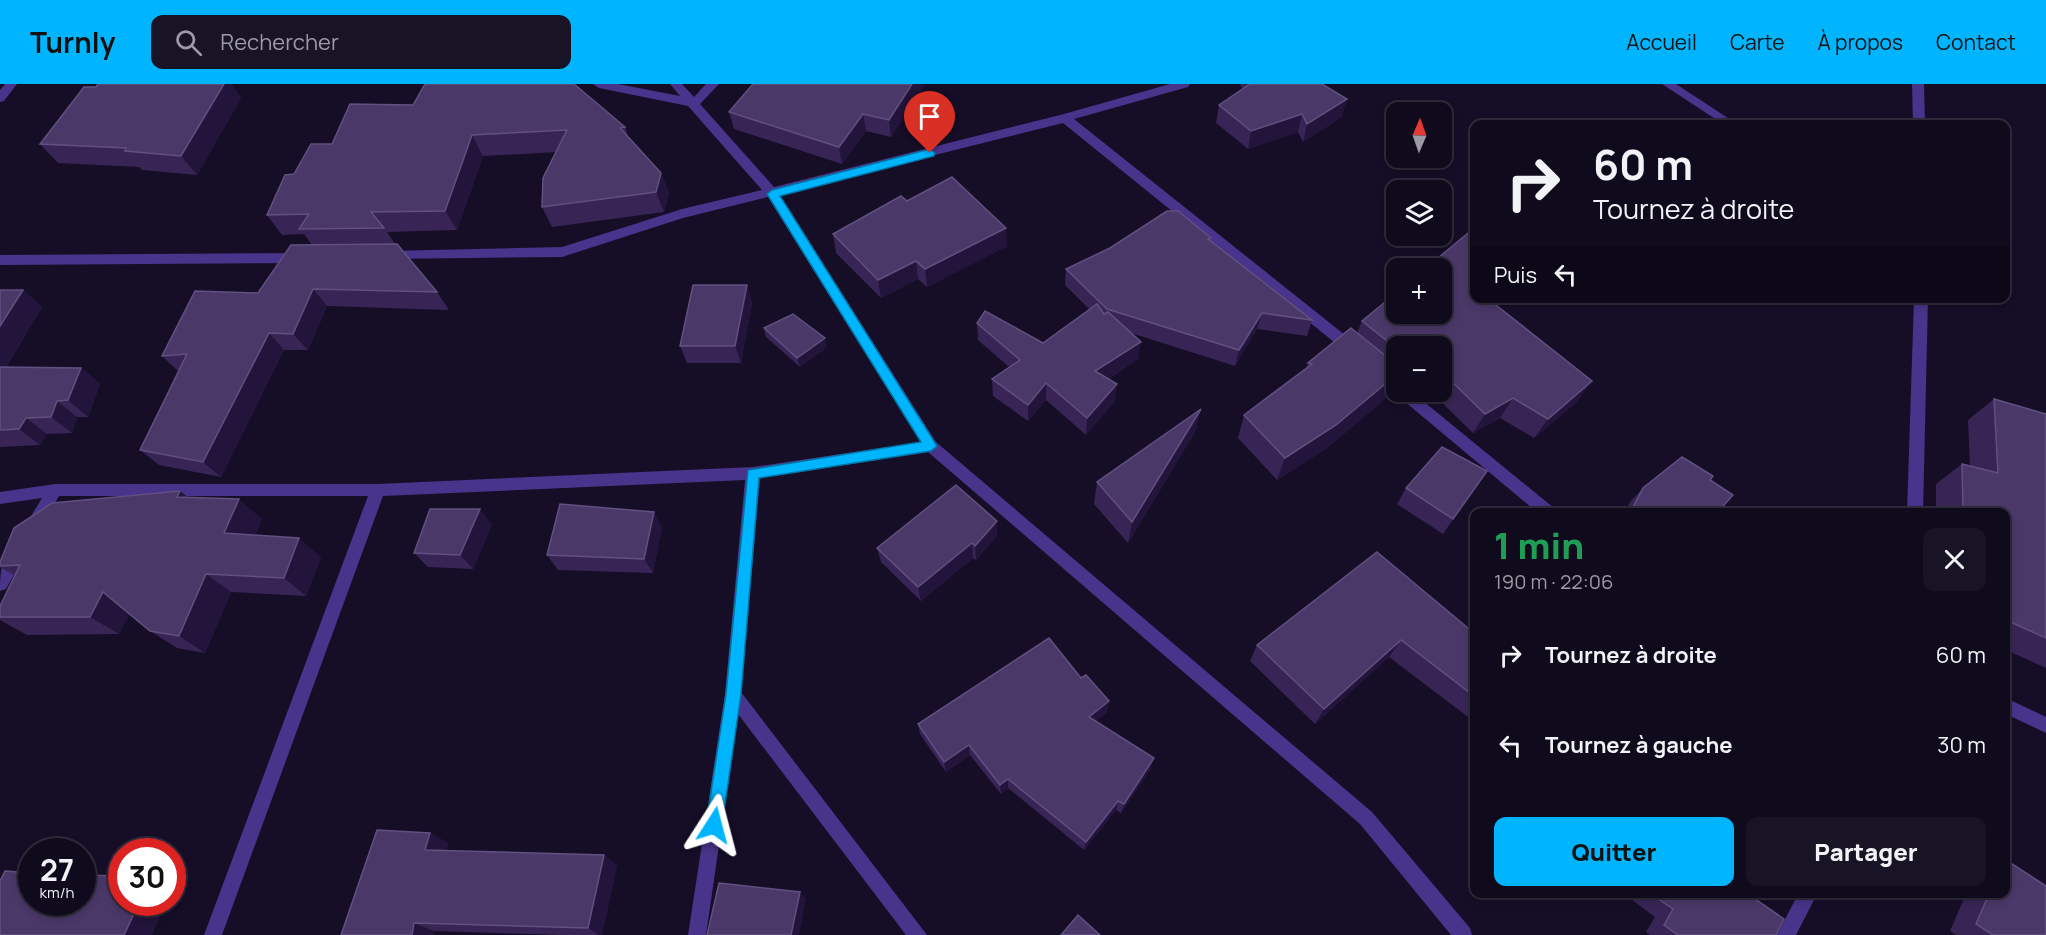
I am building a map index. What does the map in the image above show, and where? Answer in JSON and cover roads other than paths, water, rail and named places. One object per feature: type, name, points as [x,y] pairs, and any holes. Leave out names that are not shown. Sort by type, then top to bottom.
[{"type":"street","points":[[0,98],[11,84]]},
{"type":"street","points":[[599,84],[695,103]]},
{"type":"street","points":[[676,84],[695,103],[772,194],[931,446],[1366,818],[1463,935]]},
{"type":"street","points":[[695,103],[713,84]]},
{"type":"street","points":[[376,256],[562,252],[682,214],[772,194],[1065,118],[1184,84]]},
{"type":"street","points":[[1668,84],[1725,120]]},
{"type":"street","points":[[1918,84],[1919,120]]},
{"type":"street","points":[[1065,118],[1369,363]]},
{"type":"street","points":[[0,260],[318,257]]},
{"type":"street","points":[[1915,508],[1922,303]]},
{"type":"street","points":[[1415,402],[1543,508]]},
{"type":"street","points":[[0,498],[55,490],[378,490],[753,474],[931,446]]},
{"type":"street","points":[[697,935],[733,694],[753,474]]},
{"type":"street","points":[[0,584],[55,490]]},
{"type":"street","points":[[213,935],[378,490]]},
{"type":"street","points":[[733,694],[918,935]]},
{"type":"street","points":[[2010,708],[2046,724]]},
{"type":"street","points":[[1786,935],[1806,898]]}]
